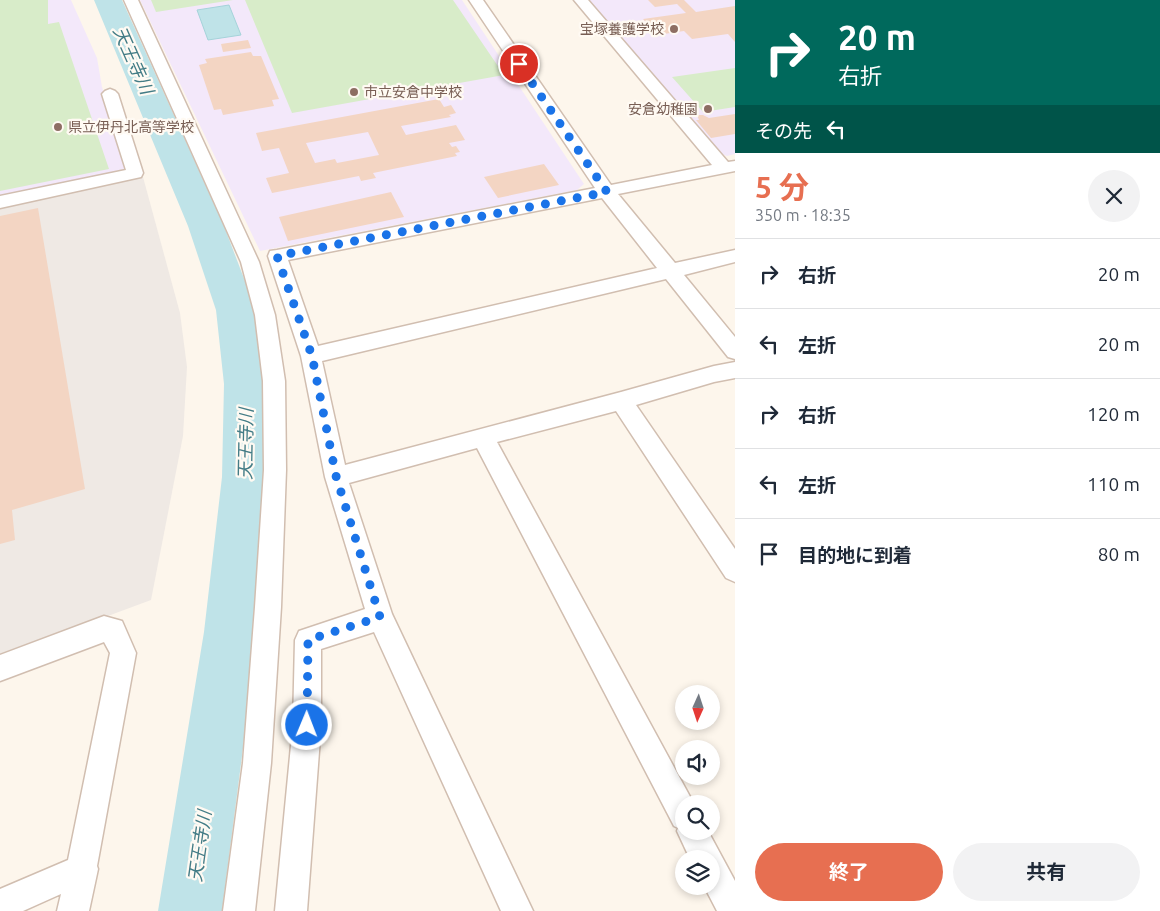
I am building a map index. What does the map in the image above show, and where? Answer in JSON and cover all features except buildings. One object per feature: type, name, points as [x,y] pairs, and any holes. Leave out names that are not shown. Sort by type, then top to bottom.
[{"type":"street","points":[[131,0],[250,262],[265,315],[274,381],[275,470],[268,616],[257,763],[239,911]]},
{"type":"street","points":[[476,0],[607,192],[735,351]]},
{"type":"street","points":[[517,911],[380,617],[336,476],[312,356],[277,256],[729,167],[581,0]]},
{"type":"street","points":[[0,202],[135,173],[110,94]]},
{"type":"street","points":[[312,356],[735,256]]},
{"type":"street","points":[[336,476],[621,401],[714,374],[735,370]]},
{"type":"street","points":[[621,401],[735,570]]},
{"type":"street","points":[[483,437],[675,799]]},
{"type":"street","points":[[290,911],[307,725],[308,640],[380,617]]},
{"type":"street","points":[[0,668],[104,629],[113,630],[123,653],[73,911]]},
{"type":"street","points":[[0,905],[82,869]]},
{"type":"street","points":[[720,885],[734,911]]},
{"type":"shaded area","name":"県立伊丹北高等学校","points":[[0,0],[71,0],[97,58],[102,87],[128,166],[119,173],[0,198]]},
{"type":"shaded area","name":"市立安倉中学校","points":[[140,0],[462,0],[584,184],[577,190],[260,251]]},
{"type":"shaded area","points":[[589,0],[735,0],[735,154],[727,156],[717,152]]},
{"type":"shaded area","points":[[143,177],[180,313],[187,367],[183,436],[151,600],[0,656],[0,207]]},
{"type":"green space","name":"県立伊丹北高等学校","points":[[0,0],[48,0],[48,24],[59,22],[109,169],[0,191]]},
{"type":"green space","points":[[151,0],[233,0],[156,12]]},
{"type":"green space","points":[[245,0],[453,0],[504,75],[292,113]]},
{"type":"green space","points":[[735,68],[735,107],[703,112],[672,77]]},
{"type":"water","points":[[229,5],[241,35],[208,40],[197,10]]},
{"type":"waterway","name":"天王寺川","points":[[108,0],[206,226],[236,310],[246,384],[246,477],[231,632],[190,911]]},
{"type":"place","name":"宝塚養護学校","points":[[674,29]]},
{"type":"place","name":"市立安倉中学校","points":[[354,92]]},
{"type":"place","name":"安倉幼稚園","points":[[708,109]]},
{"type":"place","name":"県立伊丹北高等学校","points":[[58,127]]},
{"type":"route","points":[[307,725],[308,640],[380,617],[336,476],[312,356],[277,256],[607,192],[519,64]]}]
